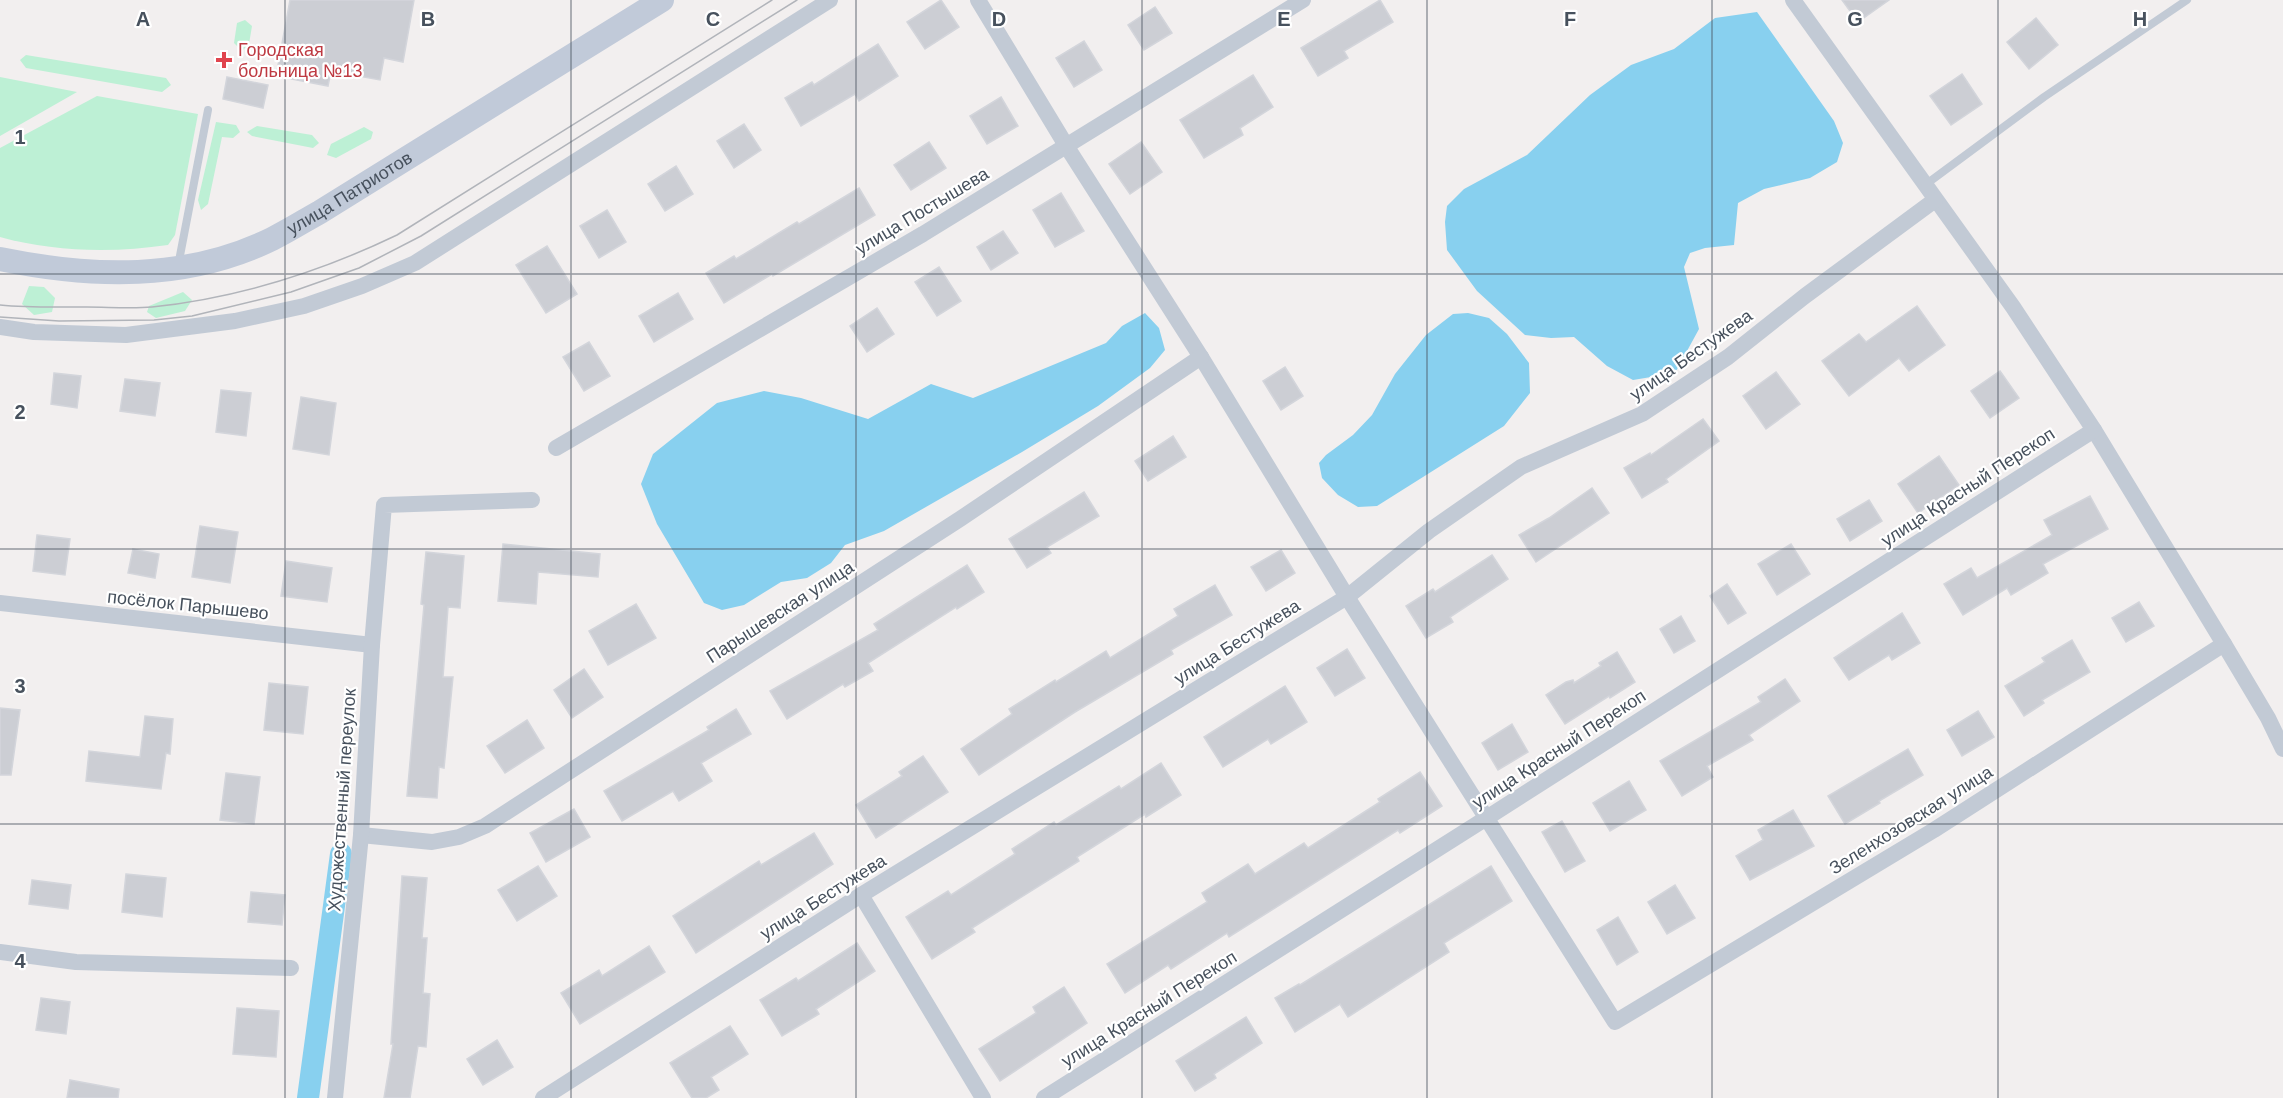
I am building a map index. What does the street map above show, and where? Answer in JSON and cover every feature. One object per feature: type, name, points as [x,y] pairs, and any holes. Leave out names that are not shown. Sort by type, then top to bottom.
[{"type":"main road","name":"улица Патриотов","points":[[0,259],[85,273],[134,274],[178,269],[224,257],[271,239],[320,212],[662,0]]},
{"type":"street","points":[[0,327],[34,332],[126,335],[235,321],[304,306],[362,286],[415,263],[831,0]]},
{"type":"street","points":[[978,0],[1485,819]]},
{"type":"street","name":"улица Постышева","points":[[556,448],[923,234],[1303,0]]},
{"type":"street","points":[[1793,0],[2013,307],[2094,430],[2268,718],[2283,749]]},
{"type":"street","name":"улица Бестужева","points":[[543,1098],[861,895],[1347,597],[1429,531],[1521,467],[1642,414],[1728,357],[1935,200]]},
{"type":"street","name":"Парышевская улица","points":[[361,835],[432,842],[459,837],[485,826],[960,519],[1201,357]]},
{"type":"street","name":"улица Красный Перекоп","points":[[1044,1098],[2094,430]]},
{"type":"street","name":"Художественный переулок","points":[[335,1098],[361,835],[372,645],[384,505],[532,500]]},
{"type":"street","name":"посёлок Парышево","points":[[0,603],[372,645]]},
{"type":"street","name":"Зеленхозовская улица","points":[[1485,819],[1615,1022],[1934,830],[2224,644]]},
{"type":"street","points":[[861,895],[983,1098]]},
{"type":"street","points":[[0,952],[76,962],[291,968]]},
{"type":"lane","points":[[1925,185],[2044,97],[2187,0]]},
{"type":"lane","points":[[178,269],[208,110]]},
{"type":"green space","points":[[245,20],[252,26],[249,44],[242,51],[234,43],[237,23]]},
{"type":"green space","points":[[26,55],[166,78],[171,85],[162,92],[26,68],[20,60]]},
{"type":"green space","points":[[0,77],[77,92],[0,136]]},
{"type":"green space","points":[[97,96],[198,114],[175,235],[168,245],[105,250],[41,246],[0,237],[0,148]]},
{"type":"green space","points":[[216,122],[236,125],[240,132],[233,138],[222,137],[208,204],[201,210],[198,200]]},
{"type":"green space","points":[[257,126],[312,135],[319,143],[313,148],[252,136],[247,132]]},
{"type":"green space","points":[[364,127],[373,132],[371,139],[336,158],[327,155],[331,144]]},
{"type":"green space","points":[[29,286],[44,287],[55,298],[52,312],[34,315],[22,304]]},
{"type":"green space","points":[[183,292],[192,300],[185,311],[156,318],[147,312],[149,306]]},
{"type":"water","points":[[1757,12],[1834,121],[1843,143],[1837,162],[1810,178],[1764,189],[1738,203],[1734,245],[1705,248],[1690,253],[1684,267],[1699,329],[1675,373],[1633,380],[1607,366],[1574,337],[1551,338],[1525,335],[1477,291],[1447,250],[1445,222],[1447,206],[1464,189],[1527,155],[1590,95],[1631,65],[1674,49],[1715,18]]},
{"type":"water","points":[[1145,313],[1159,328],[1165,350],[1150,368],[1098,406],[884,531],[845,545],[831,563],[807,578],[781,582],[744,605],[722,610],[704,603],[657,524],[641,484],[653,454],[717,403],[764,391],[801,398],[868,419],[931,384],[973,398],[1106,343],[1122,326]]},
{"type":"water","points":[[1468,313],[1489,318],[1507,334],[1529,363],[1530,393],[1504,426],[1377,506],[1358,507],[1338,495],[1322,478],[1319,463],[1353,435],[1372,415],[1395,374],[1426,335],[1453,314]]},
{"type":"building","points":[[290,0],[414,0],[403,62],[384,58],[380,80],[331,71],[328,86],[276,76]]},
{"type":"building","points":[[941,0],[959,27],[925,49],[907,22]]},
{"type":"building","points":[[1380,0],[1393,22],[1344,51],[1348,58],[1318,76],[1301,48]]},
{"type":"building","points":[[1842,0],[1889,0],[1858,22]]},
{"type":"building","points":[[1155,7],[1172,33],[1144,50],[1128,25]]},
{"type":"building","points":[[2036,18],[2058,45],[2029,69],[2007,42]]},
{"type":"building","points":[[1084,41],[1102,70],[1074,87],[1056,58]]},
{"type":"building","points":[[878,44],[898,76],[859,101],[855,94],[801,126],[785,98],[812,82],[814,85]]},
{"type":"building","points":[[1962,74],[1982,104],[1951,125],[1930,96]]},
{"type":"building","points":[[1253,75],[1273,107],[1240,128],[1243,135],[1204,158],[1180,120]]},
{"type":"building","points":[[227,77],[268,85],[263,108],[223,99]]},
{"type":"building","points":[[1001,97],[1018,126],[987,144],[970,116]]},
{"type":"building","points":[[744,124],[761,150],[734,168],[717,141]]},
{"type":"building","points":[[929,142],[946,168],[911,190],[894,165]]},
{"type":"building","points":[[1141,142],[1162,172],[1130,194],[1109,164]]},
{"type":"building","points":[[676,166],[693,194],[665,211],[648,184]]},
{"type":"building","points":[[859,188],[875,215],[724,303],[706,273],[734,256],[736,259],[797,222],[799,224]]},
{"type":"building","points":[[1061,193],[1084,231],[1055,247],[1033,210]]},
{"type":"building","points":[[607,210],[626,242],[599,258],[580,226]]},
{"type":"building","points":[[1003,231],[1018,253],[991,270],[977,247]]},
{"type":"building","points":[[547,246],[577,294],[546,313],[516,265]]},
{"type":"building","points":[[939,267],[961,301],[937,316],[915,282]]},
{"type":"building","points":[[678,293],[693,319],[654,342],[639,316]]},
{"type":"building","points":[[1917,306],[1945,345],[1909,371],[1899,358],[1849,396],[1822,361],[1859,334],[1866,342]]},
{"type":"building","points":[[877,308],[894,334],[867,352],[850,326]]},
{"type":"building","points":[[589,342],[610,376],[584,391],[563,357]]},
{"type":"building","points":[[1285,367],[1303,396],[1281,410],[1263,381]]},
{"type":"building","points":[[2000,371],[2019,398],[1990,418],[1971,391]]},
{"type":"building","points":[[1776,372],[1800,404],[1766,429],[1743,396]]},
{"type":"building","points":[[54,373],[81,376],[77,408],[51,404]]},
{"type":"building","points":[[125,379],[160,383],[155,416],[120,411]]},
{"type":"building","points":[[221,390],[251,393],[246,436],[216,432]]},
{"type":"building","points":[[301,397],[336,403],[329,455],[293,449]]},
{"type":"building","points":[[1703,419],[1719,441],[1666,479],[1668,482],[1642,498],[1624,468],[1650,453],[1651,455]]},
{"type":"building","points":[[1173,436],[1186,457],[1148,481],[1135,461]]},
{"type":"building","points":[[1939,456],[1959,485],[1918,513],[1898,484]]},
{"type":"building","points":[[1592,488],[1609,513],[1536,562],[1519,535],[1549,518]]},
{"type":"building","points":[[1084,492],[1099,516],[1047,547],[1051,553],[1027,568],[1009,539]]},
{"type":"building","points":[[2090,496],[2108,529],[2043,564],[2048,573],[2011,595],[2007,588],[1963,615],[1944,584],[1971,568],[1977,578],[2052,535],[2044,520]]},
{"type":"building","points":[[1869,500],[1882,521],[1850,541],[1837,519]]},
{"type":"building","points":[[200,526],[238,532],[230,583],[192,577]]},
{"type":"building","points":[[37,535],[70,539],[65,575],[33,571]]},
{"type":"building","points":[[503,544],[600,554],[598,577],[538,572],[536,604],[498,601]]},
{"type":"building","points":[[1791,544],[1810,574],[1777,595],[1758,564]]},
{"type":"building","points":[[133,549],[159,554],[155,578],[128,573]]},
{"type":"building","points":[[1281,550],[1295,573],[1266,591],[1251,567]]},
{"type":"building","points":[[426,552],[464,556],[460,608],[448,607],[443,677],[453,677],[444,768],[439,767],[437,798],[407,796],[424,605],[421,604]]},
{"type":"building","points":[[1492,555],[1508,579],[1450,617],[1453,622],[1426,638],[1406,606],[1433,589],[1435,592]]},
{"type":"building","points":[[286,561],[332,568],[327,602],[281,596]]},
{"type":"building","points":[[967,565],[984,592],[957,609],[956,607],[868,663],[873,671],[845,687],[843,684],[787,719],[770,691],[878,630],[874,624]]},
{"type":"building","points":[[1727,584],[1746,613],[1728,624],[1710,596]]},
{"type":"building","points":[[1215,585],[1232,615],[1171,650],[1173,654],[1075,712],[979,775],[961,749],[1012,714],[1009,709],[1106,651],[1110,658],[1178,616],[1174,609]]},
{"type":"building","points":[[2139,602],[2154,626],[2126,642],[2112,618]]},
{"type":"building","points":[[636,604],[656,638],[608,665],[589,631]]},
{"type":"building","points":[[1902,613],[1920,643],[1892,660],[1889,655],[1849,680],[1834,658]]},
{"type":"building","points":[[1681,616],[1695,641],[1674,653],[1660,629]]},
{"type":"building","points":[[2072,640],[2090,672],[2042,700],[2044,703],[2024,716],[2005,686],[2045,662],[2042,658]]},
{"type":"building","points":[[1347,649],[1365,678],[1335,696],[1317,668]]},
{"type":"building","points":[[1617,652],[1635,682],[1565,724],[1546,695],[1566,682],[1573,680],[1574,683],[1601,666],[1599,663]]},
{"type":"building","points":[[584,669],[603,697],[572,718],[554,690]]},
{"type":"building","points":[[1785,679],[1800,701],[1749,735],[1753,740],[1707,766],[1713,777],[1682,796],[1660,761],[1761,702],[1758,697]]},
{"type":"building","points":[[269,683],[308,687],[303,734],[264,730]]},
{"type":"building","points":[[1285,686],[1307,722],[1271,744],[1268,739],[1223,767],[1204,737]]},
{"type":"building","points":[[0,708],[20,710],[11,775],[0,775]]},
{"type":"building","points":[[736,709],[751,734],[701,763],[712,781],[679,801],[673,791],[622,821],[604,791],[709,730],[707,727]]},
{"type":"building","points":[[1978,711],[1994,737],[1962,756],[1947,730]]},
{"type":"building","points":[[145,716],[173,719],[170,754],[166,753],[161,789],[86,781],[89,751],[140,757]]},
{"type":"building","points":[[527,720],[544,748],[505,773],[487,746]]},
{"type":"building","points":[[1512,724],[1528,752],[1498,770],[1482,743]]},
{"type":"building","points":[[1908,749],[1923,775],[1845,824],[1828,796]]},
{"type":"building","points":[[923,756],[948,792],[876,838],[856,805],[902,776],[899,772]]},
{"type":"building","points":[[1161,763],[1181,795],[1146,817],[1145,814],[1077,857],[1079,861],[972,928],[975,932],[932,959],[906,917],[948,891],[951,895],[1015,854],[1012,849],[1054,822],[1056,825],[1119,786],[1121,789]]},
{"type":"building","points":[[1420,772],[1442,806],[1400,833],[1398,830],[1229,937],[1227,933],[1171,969],[1168,965],[1125,993],[1107,964],[1207,902],[1202,893],[1248,864],[1255,874],[1304,843],[1308,848],[1380,802],[1378,799]]},
{"type":"building","points":[[226,773],[260,777],[254,824],[220,820]]},
{"type":"building","points":[[1629,781],[1646,810],[1610,831],[1593,803]]},
{"type":"building","points":[[574,809],[590,837],[546,862],[530,833]]},
{"type":"building","points":[[1793,810],[1814,846],[1750,880],[1736,856],[1763,840],[1758,830]]},
{"type":"building","points":[[1562,821],[1585,861],[1565,872],[1542,832]]},
{"type":"building","points":[[814,833],[833,864],[696,953],[673,916],[759,861],[761,865]]},
{"type":"building","points":[[538,866],[557,896],[517,921],[498,890]]},
{"type":"building","points":[[1491,866],[1512,901],[1444,943],[1449,952],[1348,1017],[1340,1004],[1295,1032],[1275,998],[1300,985]]},
{"type":"building","points":[[126,874],[166,878],[162,917],[122,912]]},
{"type":"building","points":[[402,876],[427,878],[422,938],[427,938],[423,993],[430,994],[426,1047],[418,1046],[410,1098],[384,1098],[393,1044],[391,1044]]},
{"type":"building","points":[[32,880],[71,885],[68,909],[29,904]]},
{"type":"building","points":[[1675,885],[1695,918],[1667,934],[1648,902]]},
{"type":"building","points":[[251,892],[285,895],[282,925],[248,922]]},
{"type":"building","points":[[1618,917],[1638,952],[1617,965],[1597,930]]},
{"type":"building","points":[[857,943],[875,971],[816,1009],[819,1014],[782,1036],[760,1000],[796,978],[798,981]]},
{"type":"building","points":[[649,946],[665,972],[580,1024],[561,993],[599,970],[602,976]]},
{"type":"building","points":[[1064,987],[1087,1023],[1000,1081],[979,1049],[1036,1013],[1033,1007]]},
{"type":"building","points":[[41,998],[70,1002],[66,1034],[36,1030]]},
{"type":"building","points":[[237,1008],[279,1011],[276,1057],[233,1054]]},
{"type":"building","points":[[1246,1017],[1262,1043],[1214,1074],[1216,1078],[1195,1091],[1176,1061]]},
{"type":"building","points":[[730,1026],[748,1054],[711,1077],[719,1090],[706,1098],[692,1098],[670,1063]]},
{"type":"building","points":[[497,1040],[513,1067],[483,1085],[467,1059]]},
{"type":"building","points":[[70,1080],[119,1089],[118,1098],[67,1098]]},
{"type":"waterway","points":[[308,1098],[341,854]]},
{"type":"tram line","points":[[0,305],[136,308],[184,303],[278,282],[338,261],[397,235],[772,0]]},
{"type":"tram line","points":[[0,317],[59,321],[154,320],[192,316],[291,292],[359,268],[421,236],[797,0]]},
{"type":"place","name":"Городская больница №13","points":[[224,60]]}]
